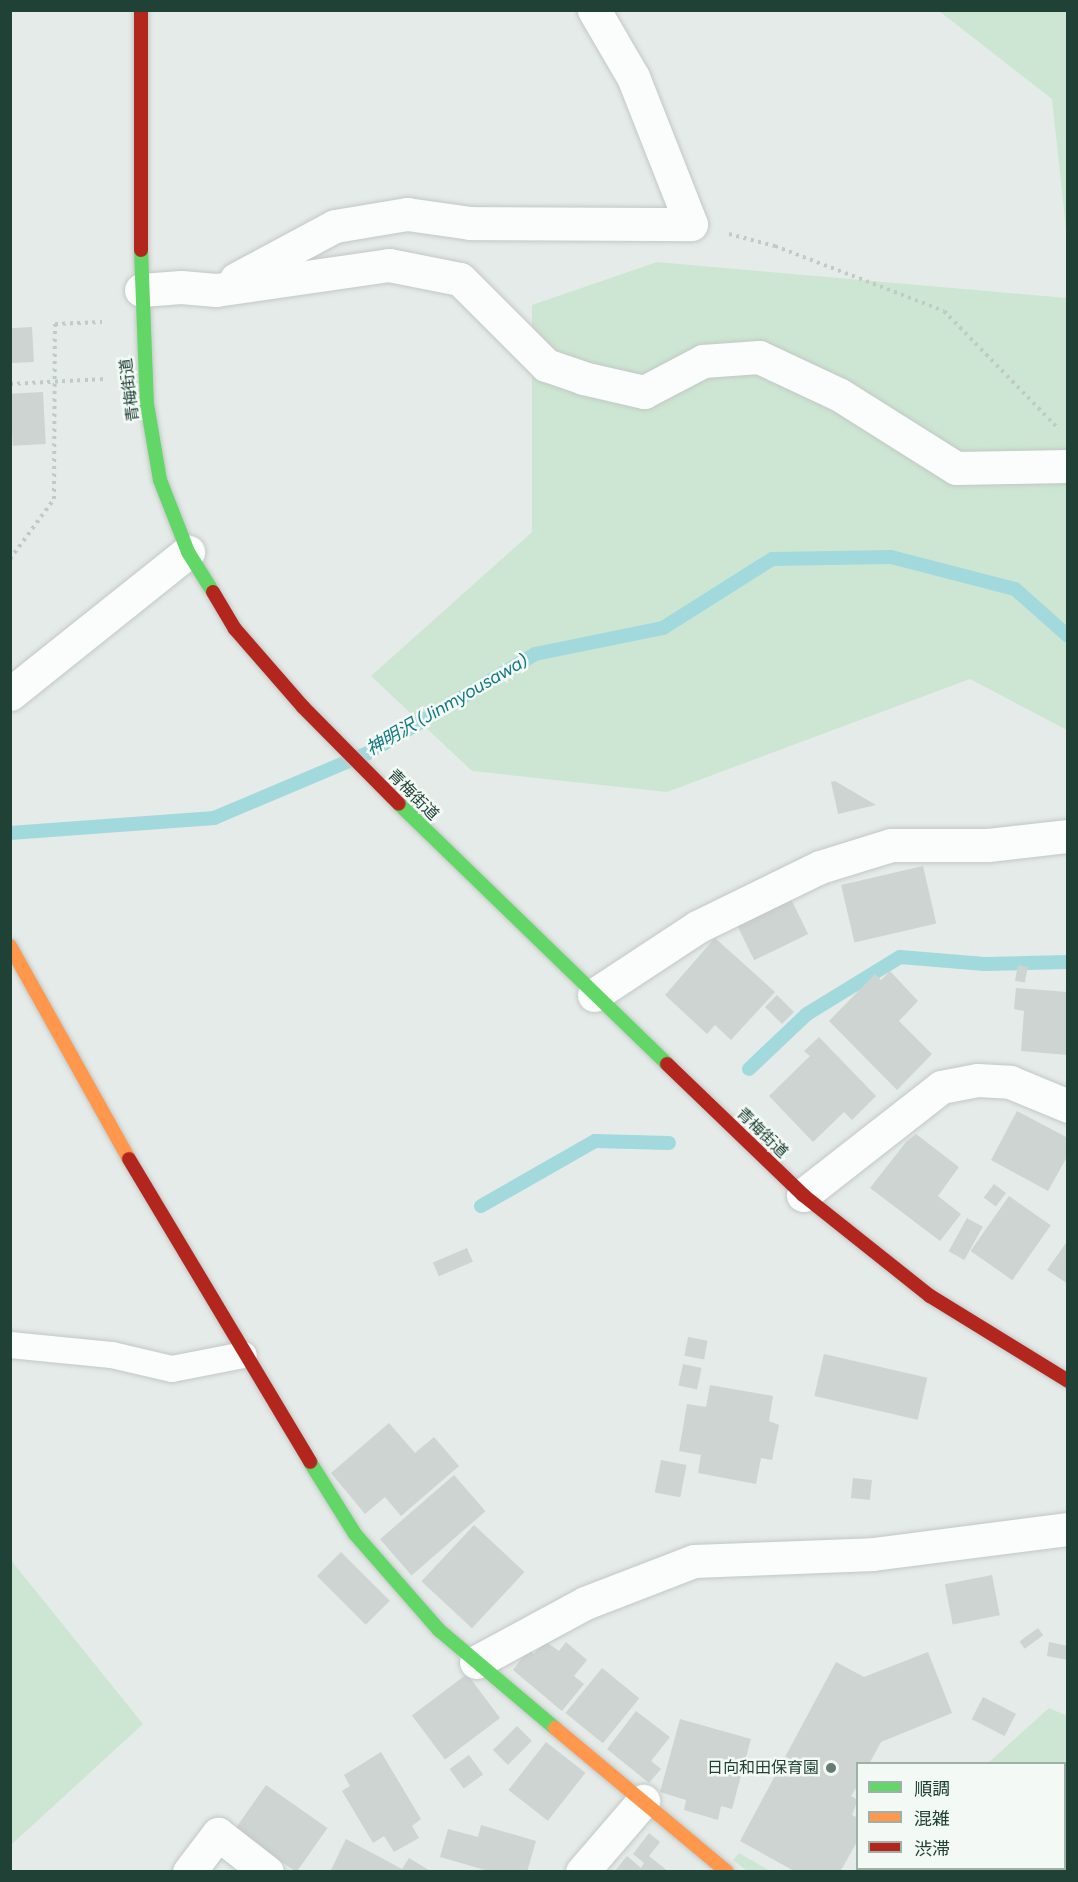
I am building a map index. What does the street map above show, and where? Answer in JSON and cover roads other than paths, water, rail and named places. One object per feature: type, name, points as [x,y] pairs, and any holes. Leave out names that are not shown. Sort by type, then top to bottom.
[{"type":"main road","name":"青梅街道","points":[[141,10],[141,290],[147,404],[160,480],[188,552],[235,629],[303,707],[450,855],[803,1195],[930,1296],[1068,1381]]},
{"type":"main road","points":[[10,946],[72,1060],[244,1355],[355,1534],[439,1630],[727,1872]]},
{"type":"street","points":[[216,290],[335,226],[407,214],[470,223],[691,224],[633,77],[594,10]]},
{"type":"street","points":[[141,290],[181,287],[216,290],[389,265],[460,279],[546,365],[583,378],[644,392],[703,361],[759,357],[840,395],[957,468],[1068,466]]},
{"type":"street","points":[[10,694],[188,552]]},
{"type":"street","points":[[594,995],[697,927],[820,867],[891,845],[988,845],[1068,836]]},
{"type":"street","points":[[803,1195],[941,1087],[977,1080],[1010,1082],[1068,1106]]},
{"type":"street","points":[[476,1662],[585,1603],[694,1561],[873,1554],[1068,1529]]},
{"type":"street","points":[[582,1872],[643,1801]]},
{"type":"street","points":[[189,1872],[218,1834],[267,1872]]},
{"type":"lane","points":[[10,1345],[112,1355],[172,1369],[244,1355]]},
{"type":"waterway","name":"神明沢 (Jinmyousawa)","points":[[10,833],[214,818],[370,752],[535,654],[663,628],[772,559],[891,557],[1015,589],[1068,636]]},
{"type":"waterway","points":[[749,1069],[807,1014],[900,957],[985,964],[1068,962]]},
{"type":"waterway","points":[[481,1206],[595,1141],[669,1143]]},
{"type":"place","name":"日向和田保育園","points":[[831,1768]]}]
